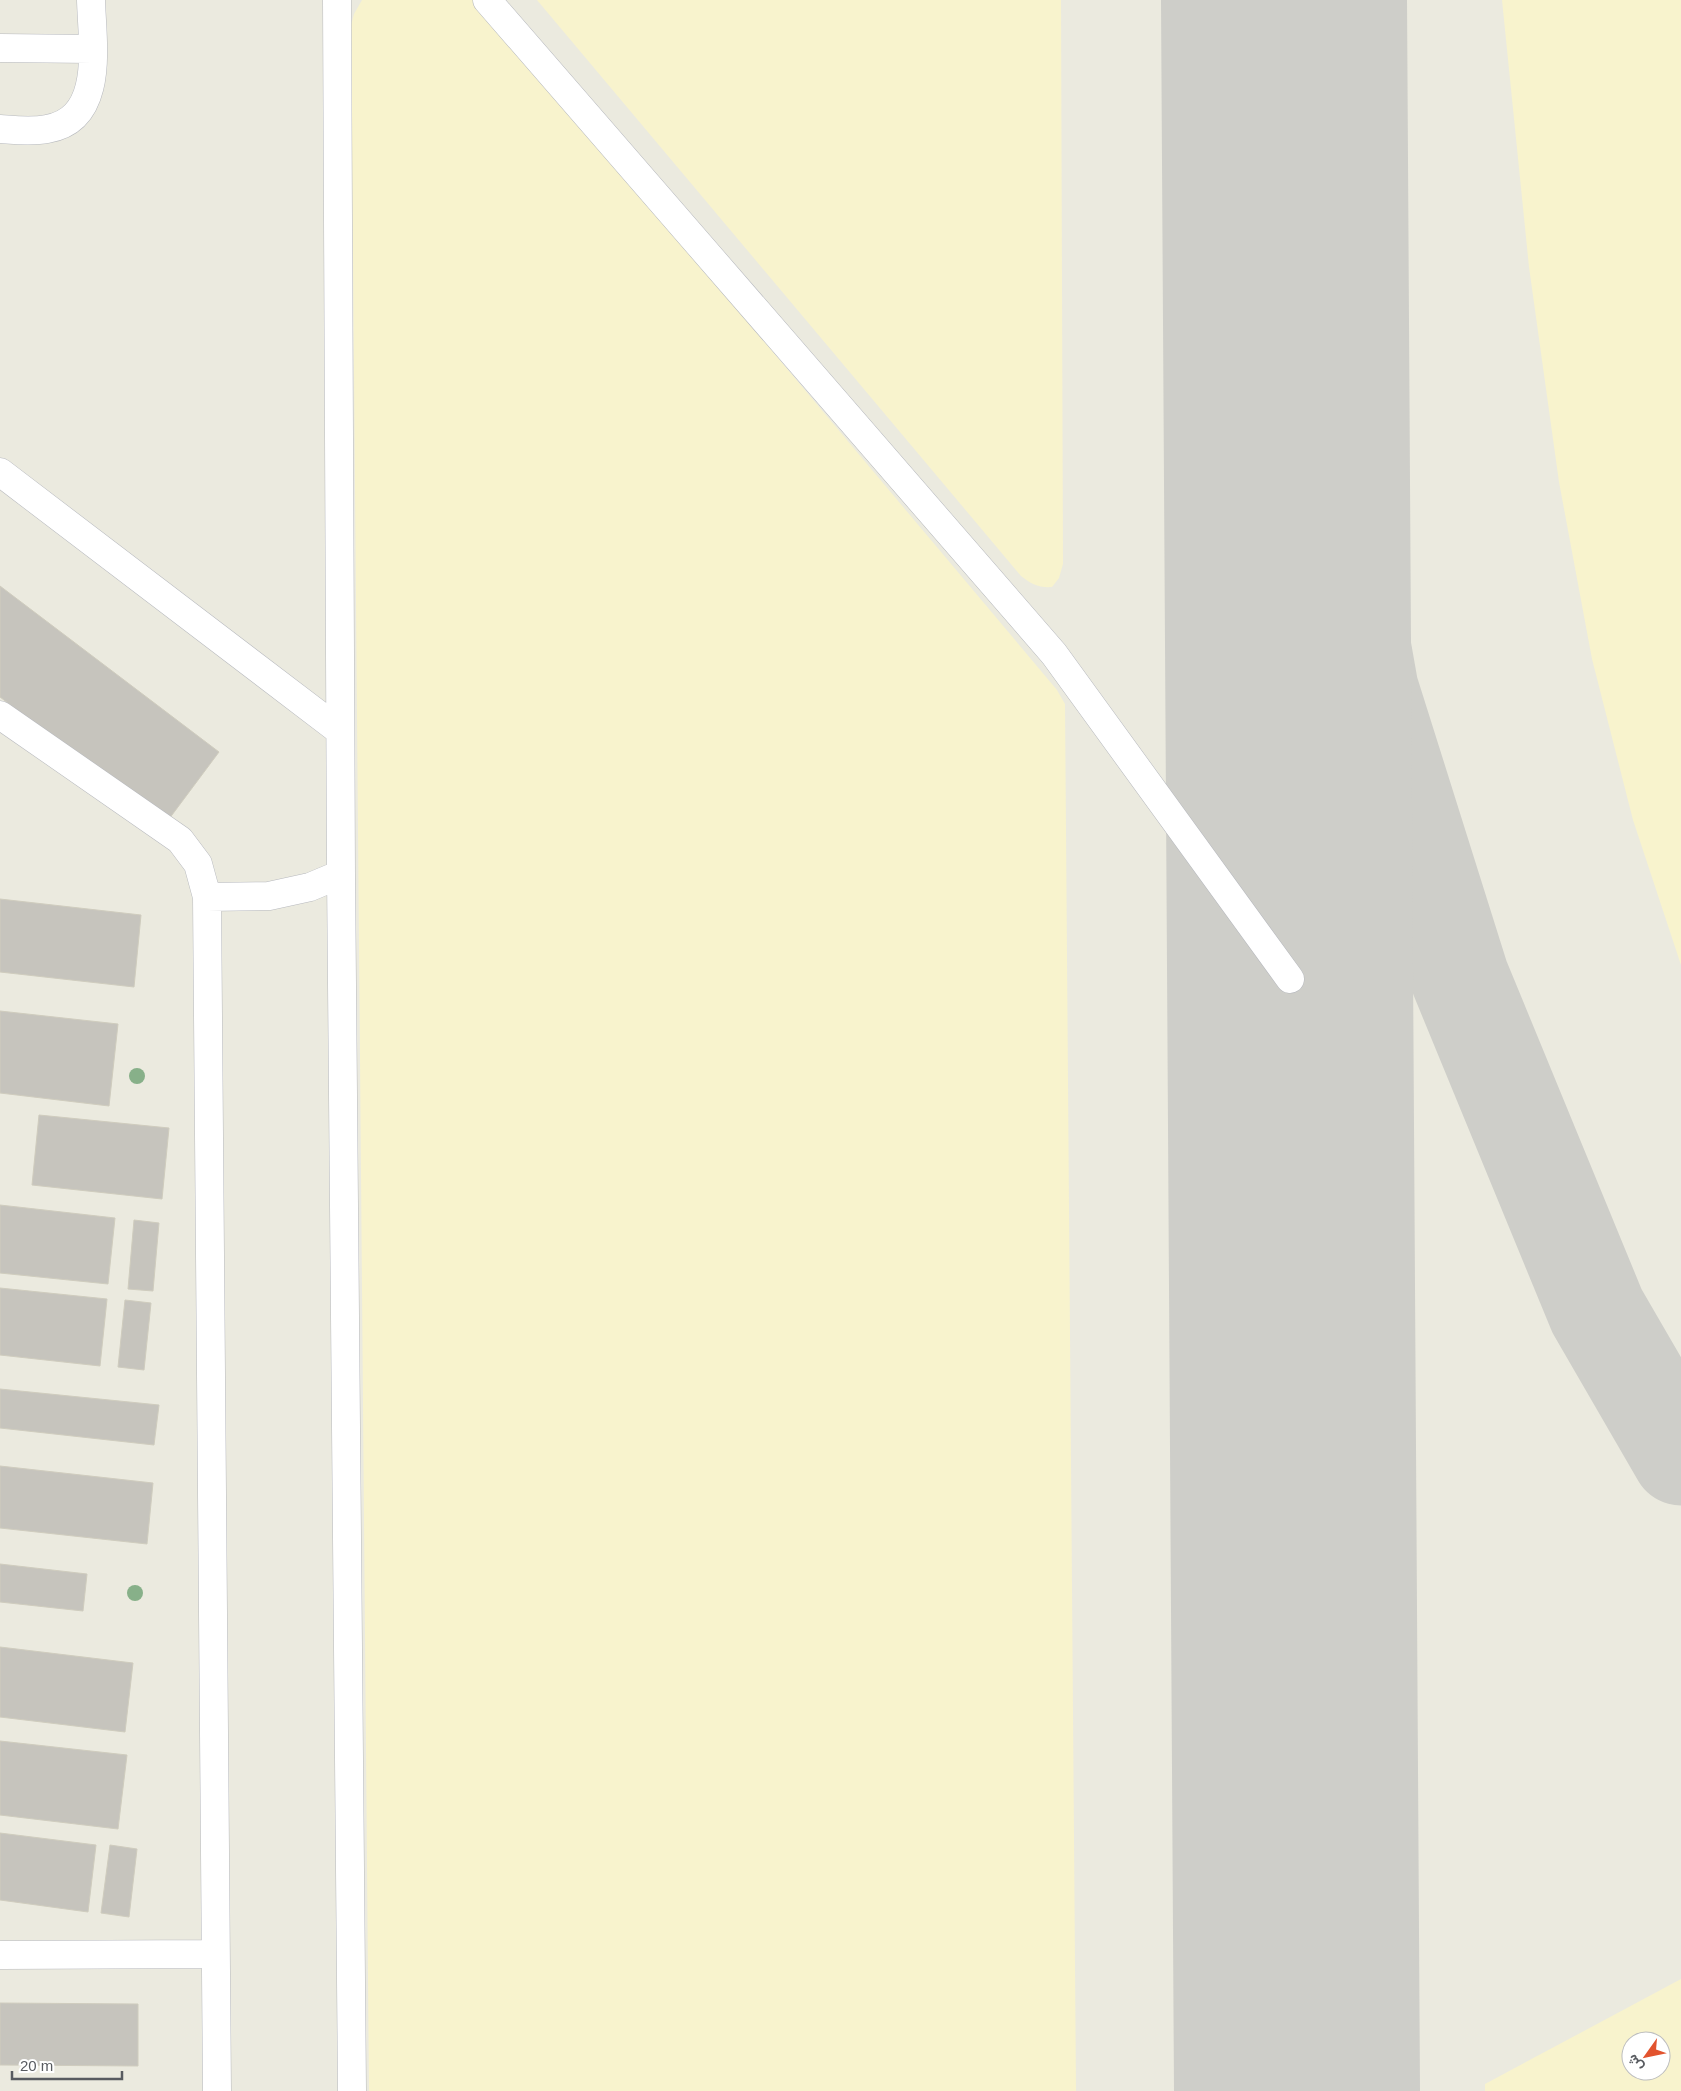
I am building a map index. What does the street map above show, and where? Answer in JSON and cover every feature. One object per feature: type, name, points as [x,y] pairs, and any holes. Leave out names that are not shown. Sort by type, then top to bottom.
[{"type":"lane","points":[[0,129],[32,131],[49,129],[65,122],[78,111],[90,89],[92,77],[91,0]]},
{"type":"lane","points":[[338,0],[340,731],[352,2091]]},
{"type":"lane","points":[[487,0],[1054,654],[1290,979]]},
{"type":"lane","points":[[0,48],[92,50]]},
{"type":"lane","points":[[0,472],[340,731]]},
{"type":"lane","points":[[0,715],[180,840],[198,864],[208,897],[216,2091]]},
{"type":"lane","points":[[208,897],[269,896],[310,887],[341,874]]},
{"type":"lane","points":[[0,1955],[216,1954]]},
{"type":"sand","points":[[362,0],[477,0],[1057,690],[1065,704],[1076,2091],[369,2091],[351,25],[354,14]]},
{"type":"sand","points":[[537,0],[1061,0],[1063,564],[1059,578],[1052,587],[1035,585],[1021,576]]},
{"type":"sand","points":[[1502,0],[1681,0],[1681,965],[1633,820],[1592,659],[1559,482],[1529,267]]},
{"type":"sand","points":[[1681,1979],[1681,2091],[1485,2091],[1485,2084]]},
{"type":"building","points":[[0,586],[219,752],[166,823],[0,697]]},
{"type":"building","points":[[0,899],[141,915],[134,987],[0,972]]},
{"type":"building","points":[[0,1011],[118,1024],[109,1106],[0,1093]]},
{"type":"building","points":[[39,1115],[169,1128],[162,1199],[32,1185]]},
{"type":"building","points":[[0,1205],[115,1218],[108,1284],[0,1273]]},
{"type":"building","points":[[134,1220],[159,1223],[153,1291],[128,1289]]},
{"type":"building","points":[[0,1288],[107,1299],[100,1366],[0,1355]]},
{"type":"building","points":[[125,1300],[151,1303],[144,1370],[118,1367]]},
{"type":"building","points":[[0,1389],[159,1405],[154,1445],[0,1428]]},
{"type":"building","points":[[0,1466],[153,1483],[147,1544],[0,1528]]},
{"type":"building","points":[[0,1564],[87,1574],[83,1611],[0,1602]]},
{"type":"building","points":[[0,1647],[133,1663],[125,1732],[0,1717]]},
{"type":"building","points":[[0,1741],[127,1755],[118,1829],[0,1815]]},
{"type":"building","points":[[0,1833],[96,1845],[88,1912],[0,1900]]},
{"type":"building","points":[[110,1845],[137,1849],[129,1917],[101,1913]]},
{"type":"building","points":[[0,2003],[138,2004],[138,2066],[0,2065]]},
{"type":"taxiway","points":[[1285,137],[1323,429],[1369,689],[1460,978],[1597,1311],[1681,1456]]},
{"type":"runway","points":[[1284,0],[1297,2091]]}]
